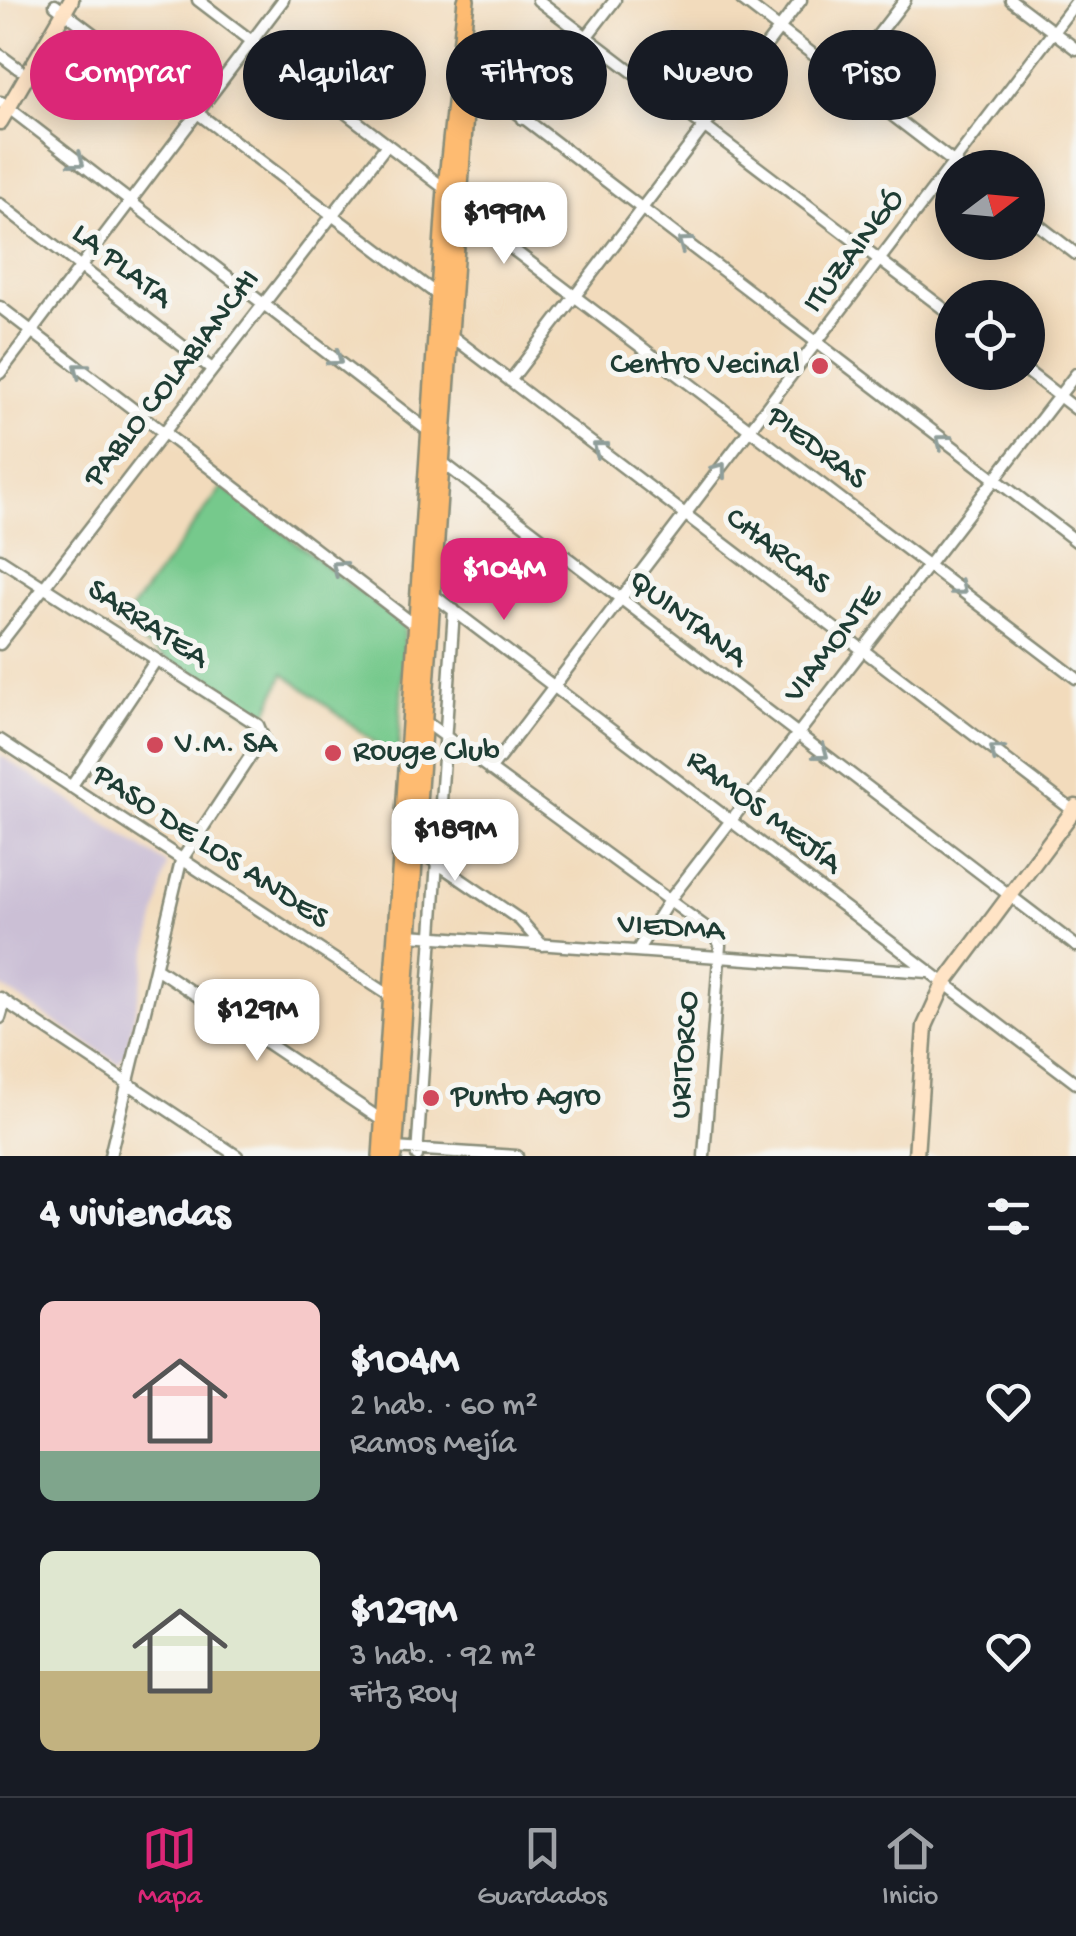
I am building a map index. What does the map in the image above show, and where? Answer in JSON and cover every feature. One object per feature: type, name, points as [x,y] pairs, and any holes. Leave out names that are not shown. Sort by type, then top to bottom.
[{"type":"main road","points":[[390,1153],[424,720],[424,588],[438,296],[466,0]]},
{"type":"main road","points":[[473,30],[476,0]]},
{"type":"main road","points":[[0,122],[3,104],[19,70],[62,4]]},
{"type":"main road","points":[[3,104],[62,4]]},
{"type":"main road","points":[[390,1153],[383,1121],[416,626],[438,460],[464,120]]},
{"type":"main road","points":[[916,1156],[926,1026],[944,984],[1075,810]]},
{"type":"street","name":"PIEDRAS","points":[[198,0],[243,36]]},
{"type":"street","points":[[260,30],[283,0]]},
{"type":"street","points":[[538,0],[578,30]]},
{"type":"street","points":[[592,30],[615,0]]},
{"type":"street","points":[[742,0],[808,51]]},
{"type":"street","points":[[510,381],[801,0]]},
{"type":"street","points":[[882,30],[905,0]]},
{"type":"street","points":[[1011,0],[1076,49]]},
{"type":"street","name":"ITUZAINGÓ","points":[[969,150],[1076,2]]},
{"type":"street","points":[[62,4],[93,30]]},
{"type":"street","points":[[607,52],[935,301]]},
{"type":"street","points":[[223,79],[243,53]]},
{"type":"street","points":[[0,55],[19,70]]},
{"type":"street","points":[[3,104],[430,428],[438,460]]},
{"type":"street","points":[[0,373],[192,120]]},
{"type":"street","points":[[203,120],[438,296]]},
{"type":"street","name":"PIEDRAS","points":[[352,120],[446,188],[456,206],[1076,678]]},
{"type":"street","points":[[524,120],[1076,541]]},
{"type":"street","points":[[898,120],[938,150]]},
{"type":"street","name":"PABLO COLABIANCHI","points":[[0,644],[386,146]]},
{"type":"street","name":"ITUZAINGÓ","points":[[490,770],[935,193]]},
{"type":"street","name":"LA PLATA","points":[[0,204],[212,369]]},
{"type":"street","points":[[1045,230],[1075,252]]},
{"type":"street","points":[[0,307],[416,626]]},
{"type":"street","name":"CHARCAS","points":[[447,332],[1075,810]]},
{"type":"street","name":"VIAMONTE","points":[[637,951],[668,902],[1076,374]]},
{"type":"street","points":[[1045,385],[1076,408]]},
{"type":"street","name":"QUINTANA","points":[[438,460],[1076,946]]},
{"type":"street","name":"SARRATEA","points":[[0,559],[258,726],[263,737],[180,861]]},
{"type":"street","name":"RAMOS MEJÍA","points":[[424,588],[1076,1084]]},
{"type":"street","points":[[417,1153],[454,610]]},
{"type":"street","points":[[71,787],[156,660]]},
{"type":"street","points":[[424,720],[715,934],[718,957]]},
{"type":"street","name":"PASO DE LOS ANDES","points":[[0,740],[392,998]]},
{"type":"street","points":[[415,848],[520,920],[542,944]]},
{"type":"street","points":[[110,1156],[180,861]]},
{"type":"street","name":"VIEDMA","points":[[409,935],[929,972]]},
{"type":"street","name":"URITORCO","points":[[704,1156],[718,957]]},
{"type":"street","points":[[156,968],[383,1121]]},
{"type":"street","points":[[0,1018],[2,1000],[238,1156]]},
{"type":"street","points":[[390,1153],[517,1156]]},
{"type":"shaded area","points":[[0,755],[167,864],[126,1053],[118,1063],[0,986]]},
{"type":"green space","points":[[223,486],[405,627],[398,760],[284,673],[263,723],[118,627]]},
{"type":"place","name":"Centro Vecinal","points":[[820,366]]},
{"type":"place","name":"V.M. SA","points":[[155,745]]},
{"type":"place","name":"Rouge Club","points":[[333,753]]},
{"type":"place","name":"Punto Agro","points":[[431,1098]]}]
